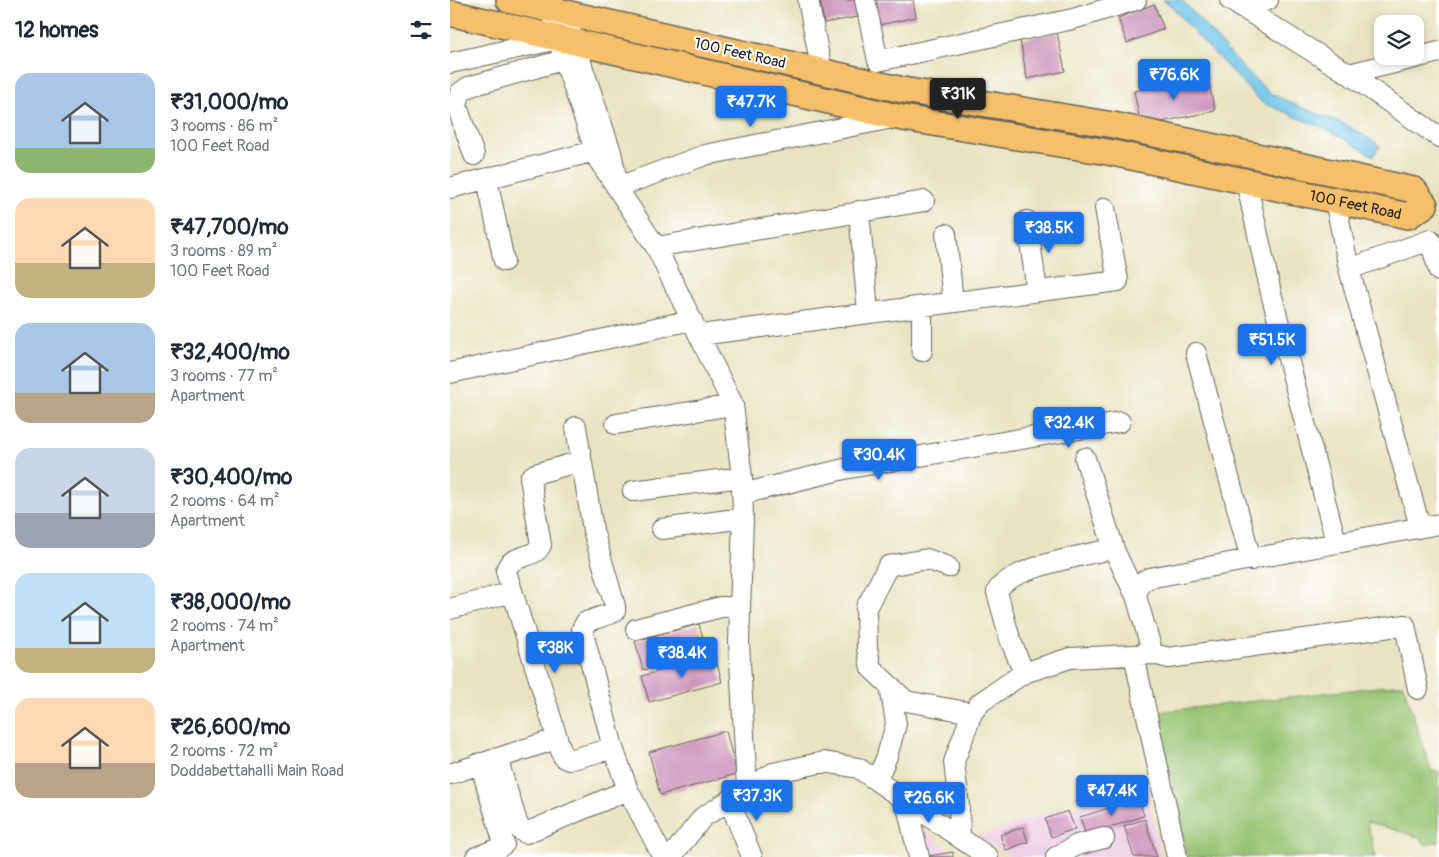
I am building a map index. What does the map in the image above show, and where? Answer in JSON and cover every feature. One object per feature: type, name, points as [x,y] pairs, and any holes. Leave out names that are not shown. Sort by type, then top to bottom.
[{"type":"main road","name":"100 Feet Road","points":[[450,13],[569,49],[898,117],[1108,152],[1408,216],[1425,205],[1414,190],[1113,125],[903,90],[822,72],[555,6],[509,0]]},
{"type":"street","points":[[808,0],[822,72]]},
{"type":"street","points":[[865,0],[878,61],[1073,19],[1136,0]]},
{"type":"street","points":[[1236,4],[1268,0]]},
{"type":"street","points":[[1236,4],[1349,74],[1439,137]]},
{"type":"street","points":[[555,6],[569,49],[598,159],[656,248],[733,405],[742,486],[743,518],[738,642],[747,789]]},
{"type":"street","points":[[450,63],[569,49]]},
{"type":"street","points":[[474,156],[457,106],[460,93],[468,87],[569,49]]},
{"type":"street","points":[[569,49],[611,152],[618,187]]},
{"type":"street","points":[[1349,74],[1439,52]]},
{"type":"street","points":[[618,187],[705,155],[898,117]]},
{"type":"street","points":[[450,188],[595,151]]},
{"type":"street","points":[[487,179],[504,261]]},
{"type":"street","points":[[1246,181],[1271,293],[1336,542]]},
{"type":"street","points":[[1136,596],[1140,584],[1149,578],[1430,526],[1349,269],[1335,200]]},
{"type":"street","points":[[656,248],[924,201]]},
{"type":"street","points":[[450,373],[696,327],[868,312],[1118,281],[1105,208]]},
{"type":"street","points":[[859,211],[868,312]]},
{"type":"street","points":[[1027,221],[1037,291]]},
{"type":"street","points":[[946,234],[953,302]]},
{"type":"street","points":[[1349,269],[1430,240],[1439,272]]},
{"type":"street","points":[[922,306],[922,352]]},
{"type":"street","points":[[1196,353],[1251,560]]},
{"type":"street","points":[[616,424],[733,405]]},
{"type":"street","points":[[633,491],[742,486],[1120,422]]},
{"type":"street","points":[[576,427],[593,530],[616,606],[615,611],[586,622],[582,629],[613,748],[628,790],[664,857]]},
{"type":"street","points":[[1085,458],[1115,552],[1136,596],[1177,857]]},
{"type":"street","points":[[581,462],[535,474],[530,478],[541,545],[535,552],[511,562],[507,566],[506,572],[556,739],[564,758],[569,760],[613,748]]},
{"type":"street","points":[[662,529],[743,518]]},
{"type":"street","points":[[1024,673],[1010,639],[1003,615],[997,592],[999,586],[1014,576],[1060,560],[1107,550],[1115,552]]},
{"type":"street","points":[[948,567],[927,559],[888,566],[866,608],[866,648],[871,668],[906,701],[972,713]]},
{"type":"street","points":[[450,609],[512,592]]},
{"type":"street","points":[[636,629],[721,607],[740,607]]},
{"type":"street","points":[[960,837],[954,762],[972,713],[981,702],[1024,673],[1070,658],[1144,655],[1170,658],[1193,656],[1404,624],[1418,689]]},
{"type":"street","points":[[877,780],[887,756],[896,724],[890,686]]},
{"type":"street","points":[[450,774],[556,739]]},
{"type":"street","points":[[489,761],[523,833],[628,790]]},
{"type":"street","points":[[476,857],[497,849],[504,844],[489,761]]},
{"type":"street","points":[[671,857],[703,817],[729,800],[773,773],[824,762],[858,768],[905,798],[988,857]]},
{"type":"street","points":[[905,798],[919,857]]},
{"type":"street","points":[[729,800],[752,857]]},
{"type":"street","points":[[1056,857],[1077,845],[1104,838]]},
{"type":"shaded area","points":[[1147,790],[1161,857],[1012,857],[977,837],[1056,810]]},
{"type":"shaded area","points":[[920,828],[960,857],[925,857]]},
{"type":"green space","points":[[1403,684],[1432,772],[1439,771],[1439,841],[1426,845],[1419,837],[1367,822],[1376,857],[1187,857],[1157,712]]},
{"type":"water","points":[[1163,0],[1182,0],[1244,69],[1270,93],[1342,123],[1380,146],[1373,156],[1336,134],[1261,102],[1170,5]]},
{"type":"building","points":[[820,0],[855,0],[858,17],[824,23]]},
{"type":"building","points":[[875,0],[913,0],[916,17],[879,25]]},
{"type":"building","points":[[1154,4],[1164,29],[1127,43],[1118,18]]},
{"type":"building","points":[[1057,32],[1065,71],[1027,79],[1020,40]]},
{"type":"building","points":[[1207,75],[1215,111],[1141,126],[1134,91]]},
{"type":"building","points":[[699,624],[707,653],[643,670],[635,641]]},
{"type":"building","points":[[715,655],[722,682],[649,702],[642,676]]},
{"type":"building","points":[[726,731],[737,774],[660,795],[649,752]]},
{"type":"building","points":[[1139,799],[1144,816],[1086,835],[1080,817]]},
{"type":"building","points":[[1068,811],[1075,829],[1051,837],[1045,819]]},
{"type":"building","points":[[1145,819],[1157,857],[1134,857],[1124,826]]},
{"type":"building","points":[[1023,827],[1028,842],[1006,850],[1000,835]]},
{"type":"building","points":[[953,852],[953,857],[929,857],[929,856]]}]
